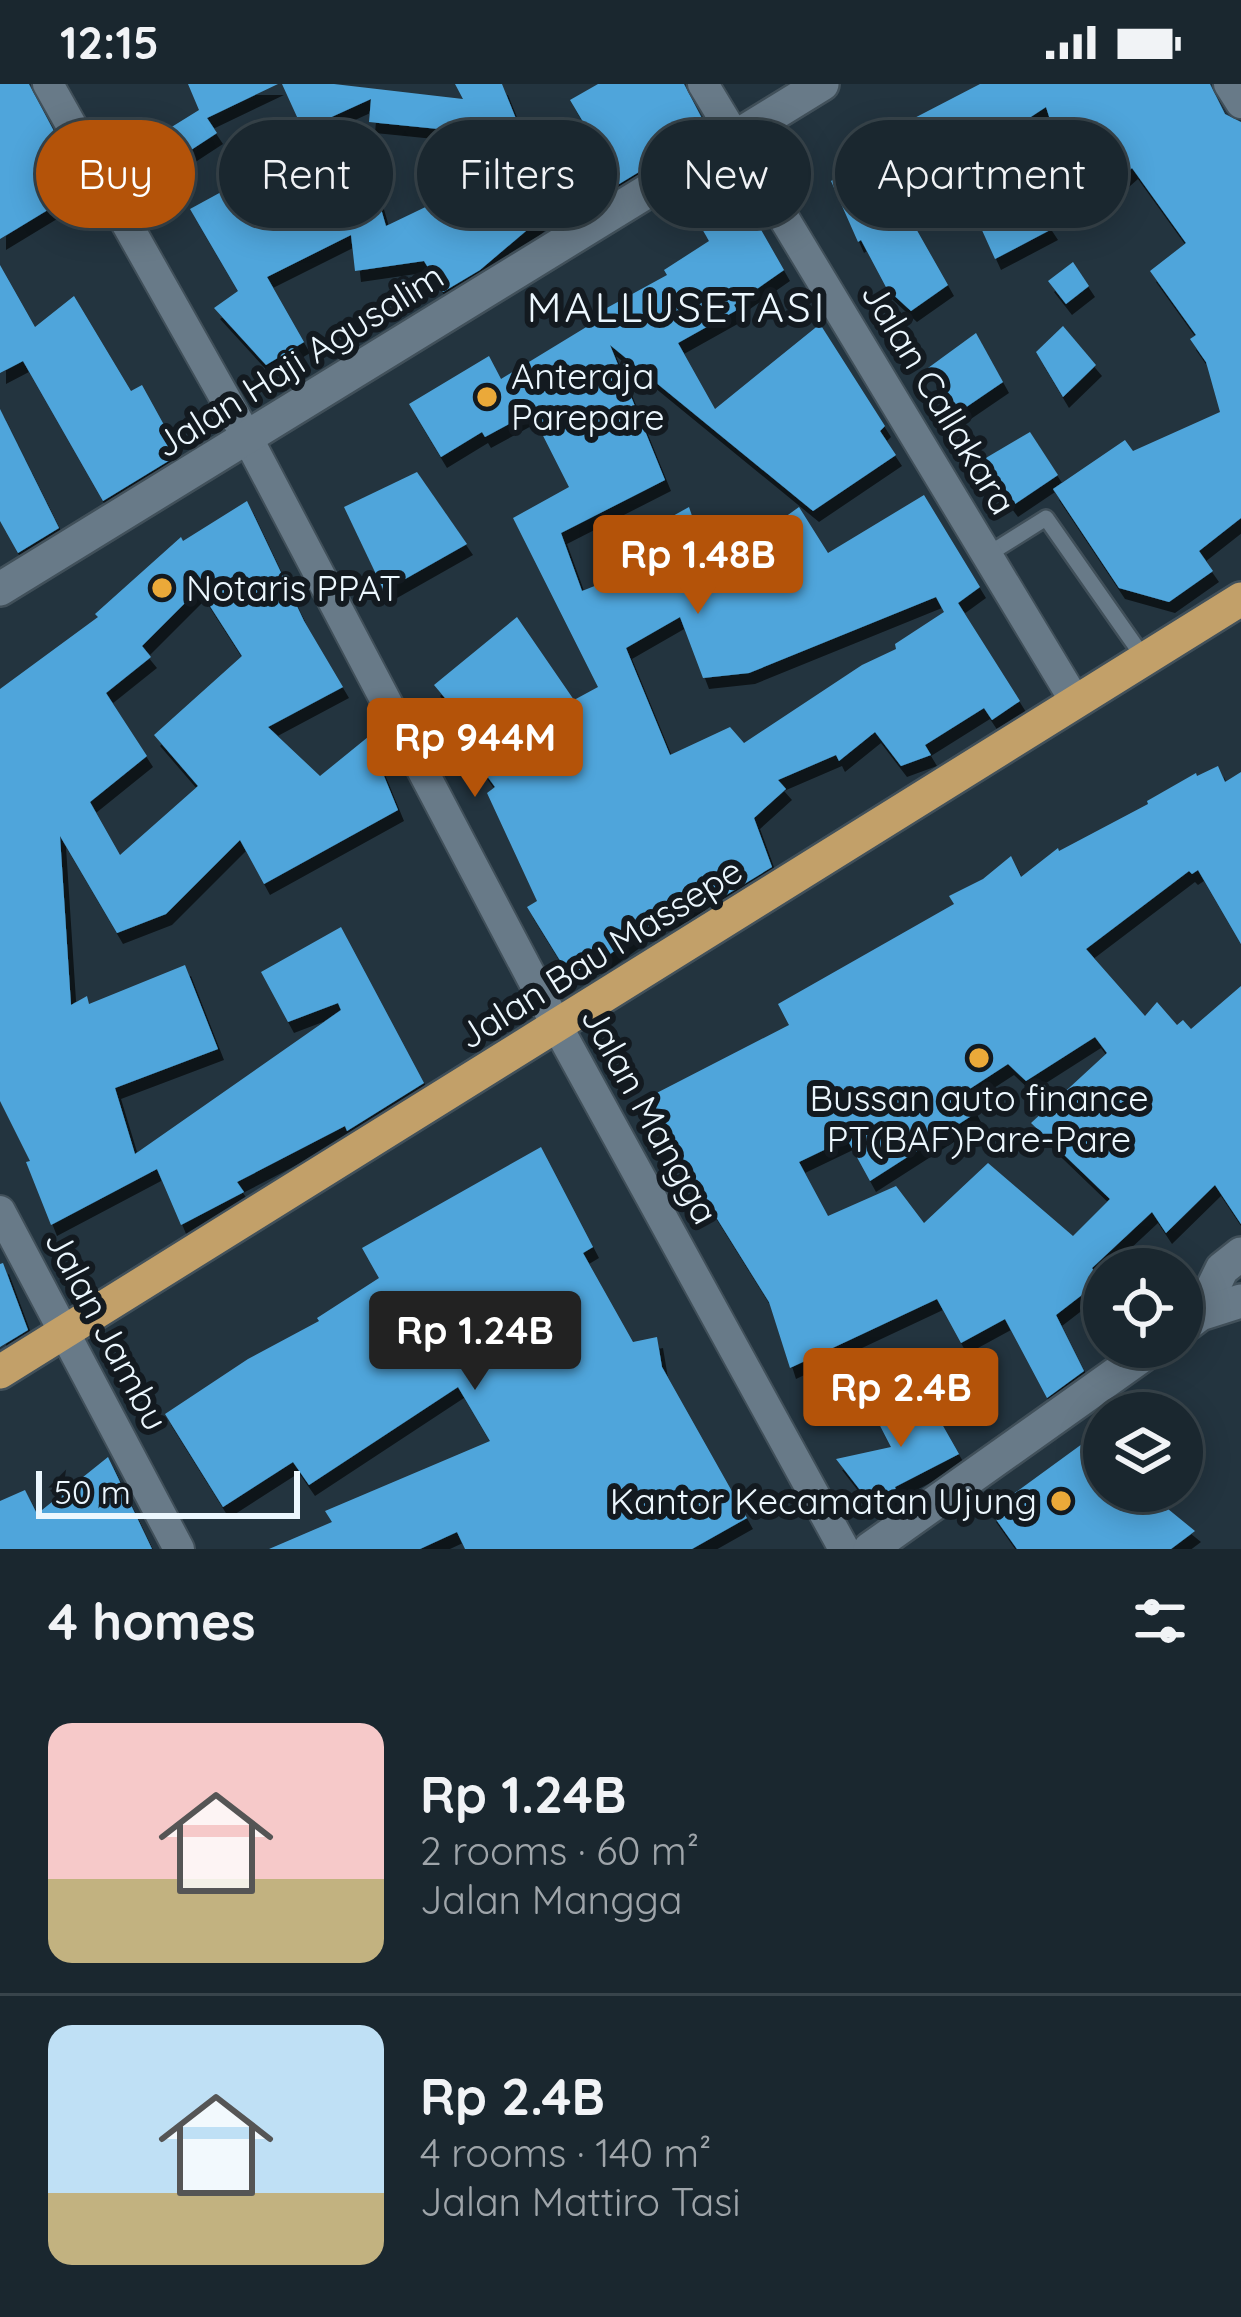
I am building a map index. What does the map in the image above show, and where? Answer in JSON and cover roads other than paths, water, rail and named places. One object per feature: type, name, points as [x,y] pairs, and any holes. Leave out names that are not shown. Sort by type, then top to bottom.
[{"type":"highway","name":"Jalan Bau Massepe","points":[[0,1372],[1241,599]]},
{"type":"street","name":"Jalan Mangga","points":[[48,84],[248,439],[556,1026],[844,1549]]},
{"type":"street","name":"Jalan Callakara","points":[[703,84],[726,120]]},
{"type":"street","name":"Jalan Haji Agusalim","points":[[762,120],[822,84]]},
{"type":"street","points":[[1229,84],[1241,103]]},
{"type":"street","name":"Jalan Haji Agusalim","points":[[0,589],[641,195]]},
{"type":"street","name":"Jalan Callakara","points":[[791,228],[1075,701]]},
{"type":"street","name":"Jalan Jambu","points":[[0,1211],[179,1549]]},
{"type":"street","points":[[1203,1300],[1222,1269],[1241,1254]]},
{"type":"street","points":[[1203,1315],[1241,1301]]},
{"type":"street","points":[[870,1549],[1124,1368]]},
{"type":"lane","points":[[987,555],[1046,518],[1144,658]]},
{"type":"place","name":"Anteraja Parepare","points":[[487,397]]},
{"type":"place","name":"Notaris PPAT","points":[[162,588]]},
{"type":"place","name":"Bussan auto finance PT(BAF)Pare-Pare","points":[[979,1058]]},
{"type":"place","name":"Kantor Kecamatan Ujung","points":[[1061,1501]]},
{"type":"district","name":"MALLUSETASI","points":[[677,307]]}]
